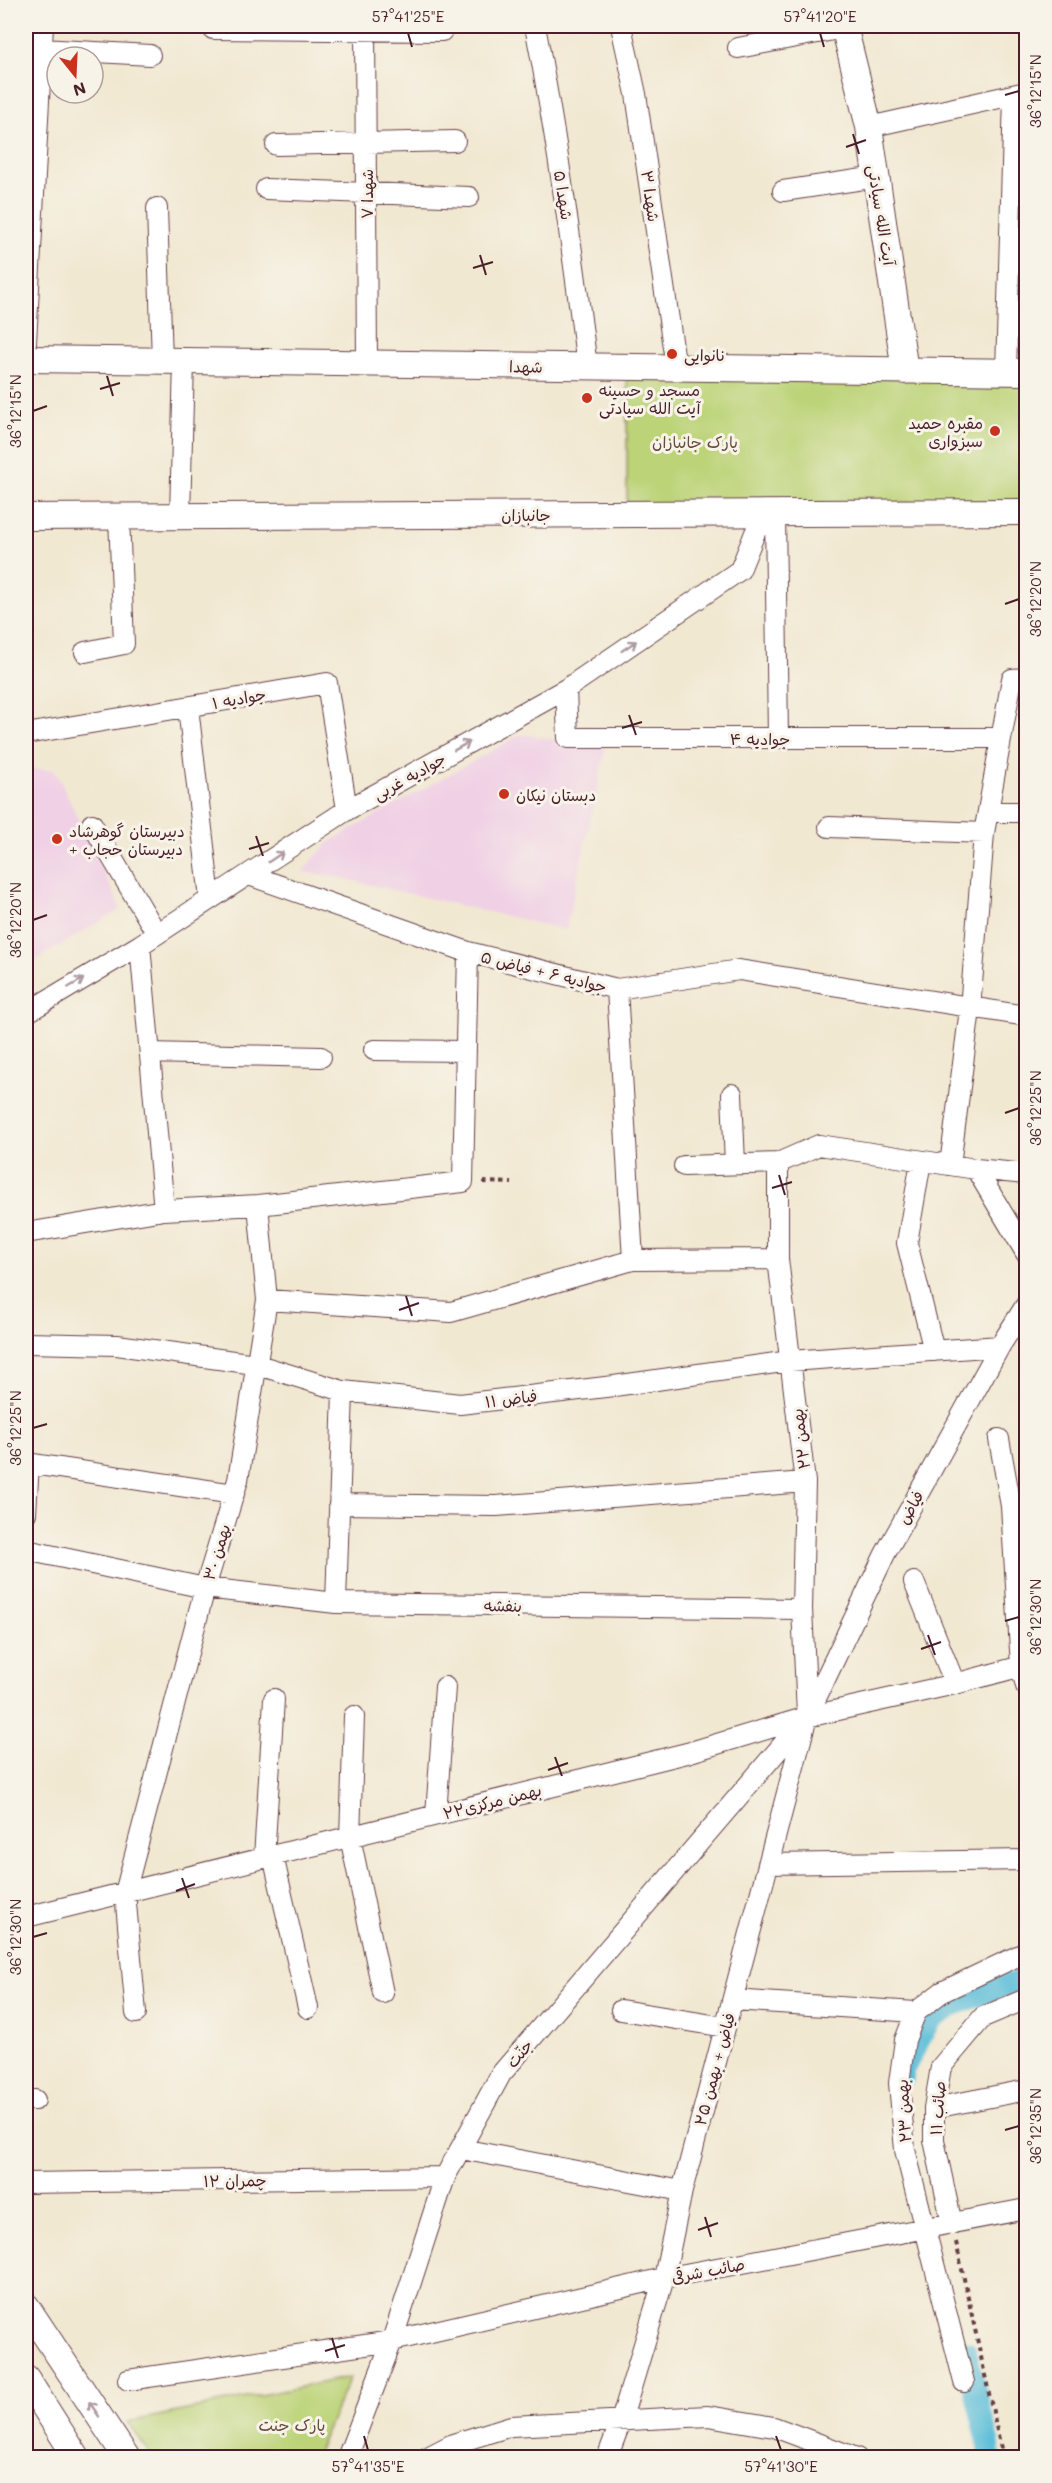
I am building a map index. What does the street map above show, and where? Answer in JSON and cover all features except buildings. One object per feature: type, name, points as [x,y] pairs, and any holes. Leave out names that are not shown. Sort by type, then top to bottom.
[{"type":"main road","name":"آیت الله سیادتی","points":[[844,27],[869,127],[905,371]]},
{"type":"main road","name":"شهدا","points":[[26,359],[1016,372]]},
{"type":"main road","name":"جانبازان","points":[[26,517],[1026,512]]},
{"type":"main road","points":[[26,2306],[127,2457]]},
{"type":"main road","points":[[26,2378],[77,2457]]},
{"type":"street","points":[[26,343],[30,163],[42,26]]},
{"type":"street","name":"شهدا ۵","points":[[535,26],[549,96],[587,366]]},
{"type":"street","name":"شهدا ۳","points":[[621,26],[636,94],[676,368]]},
{"type":"street","points":[[738,48],[844,27]]},
{"type":"street","points":[[213,29],[365,28],[442,31]]},
{"type":"street","name":"شهدا ۷","points":[[365,28],[367,363]]},
{"type":"street","points":[[41,49],[150,55]]},
{"type":"street","points":[[869,127],[1020,94],[1016,372]]},
{"type":"street","points":[[276,145],[455,141]]},
{"type":"street","points":[[783,191],[877,177]]},
{"type":"street","points":[[266,189],[469,197]]},
{"type":"street","points":[[157,208],[173,361],[180,516]]},
{"type":"street","points":[[769,513],[778,738]]},
{"type":"street","name":"جوادیه غربی","points":[[26,1013],[140,945],[347,810],[566,689],[740,570],[769,513]]},
{"type":"street","points":[[85,652],[124,644],[119,516]]},
{"type":"street","points":[[950,1165],[970,1009],[984,833],[1012,679],[1026,678]]},
{"type":"street","name":"جوادیه ۱","points":[[26,734],[327,683],[347,810]]},
{"type":"street","name":"جوادیه ۴","points":[[566,689],[568,738],[1001,738]]},
{"type":"street","points":[[188,706],[210,899]]},
{"type":"street","points":[[988,812],[1026,812]]},
{"type":"street","points":[[92,824],[157,934]]},
{"type":"street","points":[[829,826],[984,833]]},
{"type":"street","name":"جوادیه ۶ + فیاض ۵","points":[[249,874],[468,952],[617,989],[739,970],[970,1009],[1026,1016]]},
{"type":"street","points":[[140,945],[164,1210]]},
{"type":"street","points":[[26,1233],[164,1210],[258,1205],[463,1182],[468,952]]},
{"type":"street","points":[[617,989],[633,1260]]},
{"type":"street","points":[[374,1050],[466,1051]]},
{"type":"street","points":[[150,1053],[321,1057]]},
{"type":"street","points":[[732,1094],[735,1164]]},
{"type":"street","points":[[684,1166],[778,1163],[819,1145],[976,1169],[1026,1174]]},
{"type":"street","points":[[921,1161],[908,1243],[934,1351]]},
{"type":"street","name":"بهمن ۲۲","points":[[778,1163],[778,1259],[805,1482],[802,1609],[807,1717]]},
{"type":"street","points":[[976,1169],[1026,1253]]},
{"type":"street","name":"بهمن ۳۰","points":[[136,2013],[125,1893],[205,1588],[238,1480],[267,1299],[258,1205]]},
{"type":"street","points":[[267,1299],[451,1312],[633,1260],[778,1259]]},
{"type":"street","name":"فیاض","points":[[807,1717],[885,1554],[1000,1347],[1026,1305]]},
{"type":"street","name":"فیاض ۱۱","points":[[26,1343],[117,1345],[255,1364],[343,1391],[460,1404],[614,1386],[790,1361],[1000,1347]]},
{"type":"street","points":[[336,1603],[343,1391]]},
{"type":"street","points":[[999,1439],[1011,1506],[1026,1686]]},
{"type":"street","points":[[26,1513],[27,1463],[234,1494]]},
{"type":"street","points":[[339,1504],[496,1506],[805,1482]]},
{"type":"street","name":"بنفشه","points":[[26,1550],[205,1588],[336,1603],[802,1609]]},
{"type":"street","points":[[914,1582],[955,1684]]},
{"type":"street","name":"۲۲بهمن مرکزی","points":[[26,1917],[687,1753],[807,1717],[955,1684],[1024,1665]]},
{"type":"street","points":[[436,1815],[445,1687]]},
{"type":"street","points":[[274,1699],[269,1857],[308,2008]]},
{"type":"street","points":[[354,1716],[350,1837],[383,1993]]},
{"type":"street","name":"فیاض + بهمن ۲۵","points":[[621,2421],[664,2278],[682,2192],[807,1717]]},
{"type":"street","name":"جنّت","points":[[347,2457],[392,2342],[445,2177],[501,2074],[807,1717]]},
{"type":"street","points":[[768,1864],[1026,1860]]},
{"type":"street","points":[[733,2000],[916,2012],[942,1992],[1026,1952]]},
{"type":"street","name":"صائب ۱۱","points":[[952,2224],[934,2140],[934,2108],[941,2067],[983,2018],[1026,2000]]},
{"type":"street","points":[[621,2010],[725,2027]]},
{"type":"street","name":"بهمن ۲۳","points":[[916,2012],[905,2040],[899,2083],[900,2116],[905,2150],[964,2382]]},
{"type":"street","points":[[934,2108],[1026,2090]]},
{"type":"street","points":[[461,2149],[682,2192]]},
{"type":"street","name":"چمران ۱۲","points":[[26,2183],[445,2177]]},
{"type":"street","name":"صائب شرقی","points":[[128,2380],[392,2342],[664,2278],[1026,2209]]},
{"type":"street","points":[[426,2457],[453,2444],[511,2426],[708,2416],[774,2427],[857,2457]]},
{"type":"street","points":[[608,2457],[621,2421]]},
{"type":"path","points":[[463,1182],[512,1183]]},
{"type":"path","points":[[952,2224],[1003,2457]]},
{"type":"shaded area","name":"دبستان نیکان","points":[[521,734],[606,747],[566,930],[333,876],[302,872],[329,842]]},
{"type":"shaded area","name":"دبیرستان گوهرشاد + دبیرستان حجاب","points":[[26,768],[55,770],[121,909],[26,966]]},
{"type":"green space","name":"پارک جانبازان","points":[[627,370],[1026,381],[1026,501],[627,509]]},
{"type":"green space","name":"پارک جنت","points":[[350,2377],[315,2457],[152,2457],[128,2422]]},
{"type":"waterway","points":[[903,2077],[903,2070],[930,2020],[954,2005],[1026,1978]]},
{"type":"waterway","points":[[966,2352],[990,2458]]},
{"type":"place","name":"نانوایی","points":[[672,354]]},
{"type":"place","name":"مسجد و حسینه آیت الله سیادتی","points":[[587,398]]},
{"type":"place","name":"مقبره حمید سبزواری","points":[[995,431]]},
{"type":"place","name":"دبستان نیکان","points":[[504,794]]},
{"type":"place","name":"دبیرستان گوهرشاد + دبیرستان حجاب","points":[[57,839]]}]
